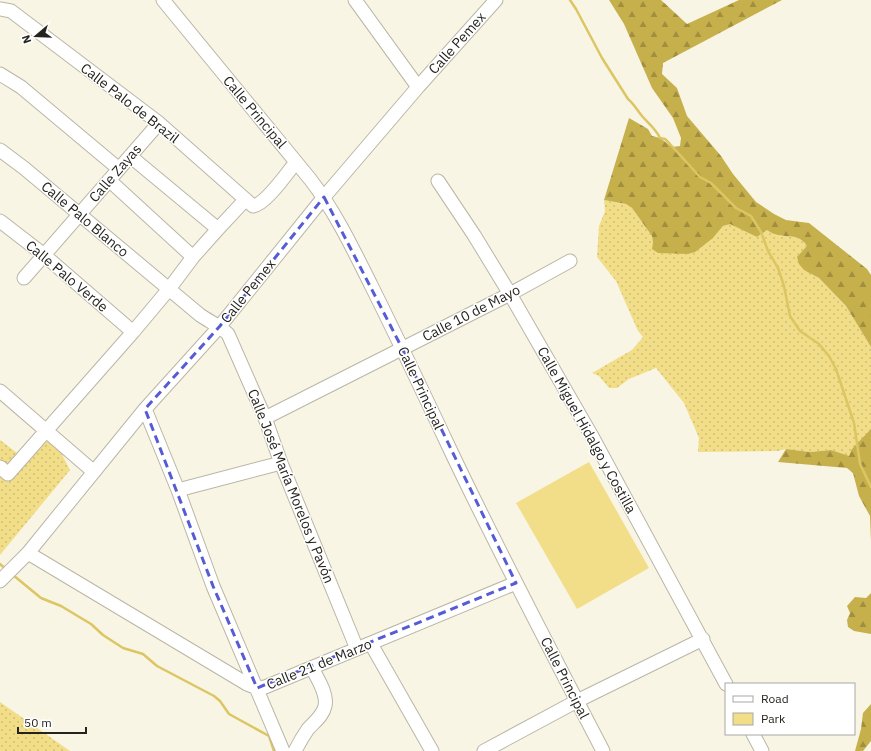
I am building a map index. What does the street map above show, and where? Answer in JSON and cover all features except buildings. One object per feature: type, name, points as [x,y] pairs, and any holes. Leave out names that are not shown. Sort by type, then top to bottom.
[{"type":"street","name":"Calle Principal","points":[[164,0],[324,197],[363,269],[516,583],[603,751]]},
{"type":"street","points":[[355,0],[418,87]]},
{"type":"street","name":"Calle Pemex","points":[[0,581],[28,553],[145,409],[220,326],[324,197],[418,87],[496,0]]},
{"type":"street","name":"Calle Palo de Brazil","points":[[0,9],[11,11],[159,123],[249,203]]},
{"type":"street","points":[[0,74],[21,87],[119,169]]},
{"type":"street","name":"Calle Zayas","points":[[24,278],[159,123]]},
{"type":"street","name":"Calle Palo Blanco","points":[[0,150],[24,168],[204,318],[220,326]]},
{"type":"street","points":[[130,156],[218,229]]},
{"type":"street","points":[[0,467],[8,474],[133,332],[169,289],[193,257],[218,229],[249,203],[258,205],[265,199],[296,162]]},
{"type":"street","points":[[109,180],[193,257]]},
{"type":"street","name":"Calle Miguel Hidalgo y Costilla","points":[[438,182],[474,235],[510,294],[593,438],[725,683]]},
{"type":"street","name":"Calle Palo Verde","points":[[0,221],[44,255],[133,332]]},
{"type":"street","name":"Calle 10 de Mayo","points":[[265,418],[510,294],[570,261]]},
{"type":"street","name":"Calle José María Morelos y Pavón","points":[[220,326],[228,334],[265,418],[281,463],[357,649]]},
{"type":"street","points":[[0,391],[94,472]]},
{"type":"street","points":[[145,409],[178,490],[213,586],[283,751]]},
{"type":"street","points":[[178,490],[281,463]]},
{"type":"street","name":"Calle 21 de Marzo","points":[[28,553],[234,676],[257,688],[265,687],[312,668],[516,583]]},
{"type":"street","points":[[484,751],[577,701],[703,639]]},
{"type":"street","points":[[371,644],[432,751]]},
{"type":"street","points":[[295,751],[309,727],[323,712],[325,705],[325,697],[312,668]]},
{"type":"street","points":[[754,735],[762,751]]},
{"type":"highlighted area","points":[[324,197],[402,348],[516,583],[257,688],[213,586],[145,409],[220,326]]},
{"type":"green space","points":[[609,0],[661,0],[687,24],[739,0],[782,0],[663,63],[662,74],[677,88],[687,116],[721,156],[733,174],[756,202],[786,220],[809,223],[867,269],[871,275],[871,347],[846,306],[819,278],[804,270],[799,264],[797,257],[807,246],[798,238],[778,235],[767,230],[757,237],[730,224],[723,226],[713,238],[695,252],[688,254],[658,253],[652,249],[652,236],[632,208],[626,204],[604,200],[629,118],[648,129],[652,136],[660,138],[672,147],[680,146],[681,138],[673,118],[652,88],[624,24]]},
{"type":"green space","points":[[604,200],[626,204],[632,208],[652,236],[653,243],[713,238],[723,226],[730,223],[757,237],[767,230],[778,235],[798,238],[803,241],[807,246],[805,270],[819,278],[846,306],[871,347],[871,429],[849,457],[831,450],[810,452],[786,449],[778,451],[698,452],[699,438],[684,403],[656,368],[629,379],[617,388],[609,388],[599,376],[592,373],[632,350],[643,337],[638,331],[616,281],[597,257],[599,226],[605,211]]},
{"type":"green space","points":[[871,429],[871,542],[870,516],[859,496],[853,473],[847,468],[778,462],[786,449],[810,452],[831,450],[849,456],[852,449]]},
{"type":"green space","points":[[53,437],[70,470],[0,555],[0,440],[25,459]]},
{"type":"green space","points":[[589,462],[649,568],[577,609],[516,503]]},
{"type":"green space","points":[[871,593],[871,634],[854,631],[848,627],[847,620],[850,613],[847,606],[855,597],[866,598]]},
{"type":"green space","points":[[0,702],[70,751],[0,751]]},
{"type":"green space","points":[[871,704],[871,741],[863,751],[855,751],[861,729],[863,713]]},
{"type":"waterway","points":[[570,0],[602,58],[628,99],[660,138],[665,139],[700,177],[711,183],[736,208],[751,216],[761,232],[768,251],[778,268],[784,286],[790,316],[800,331],[819,344],[829,356],[836,369],[854,423],[860,464],[871,487]]},
{"type":"waterway","points":[[0,564],[6,569]]},
{"type":"waterway","points":[[13,575],[41,598],[61,606],[91,624],[103,635],[123,648],[143,654],[157,666],[214,696],[220,701],[229,714],[269,736],[274,751]]}]
